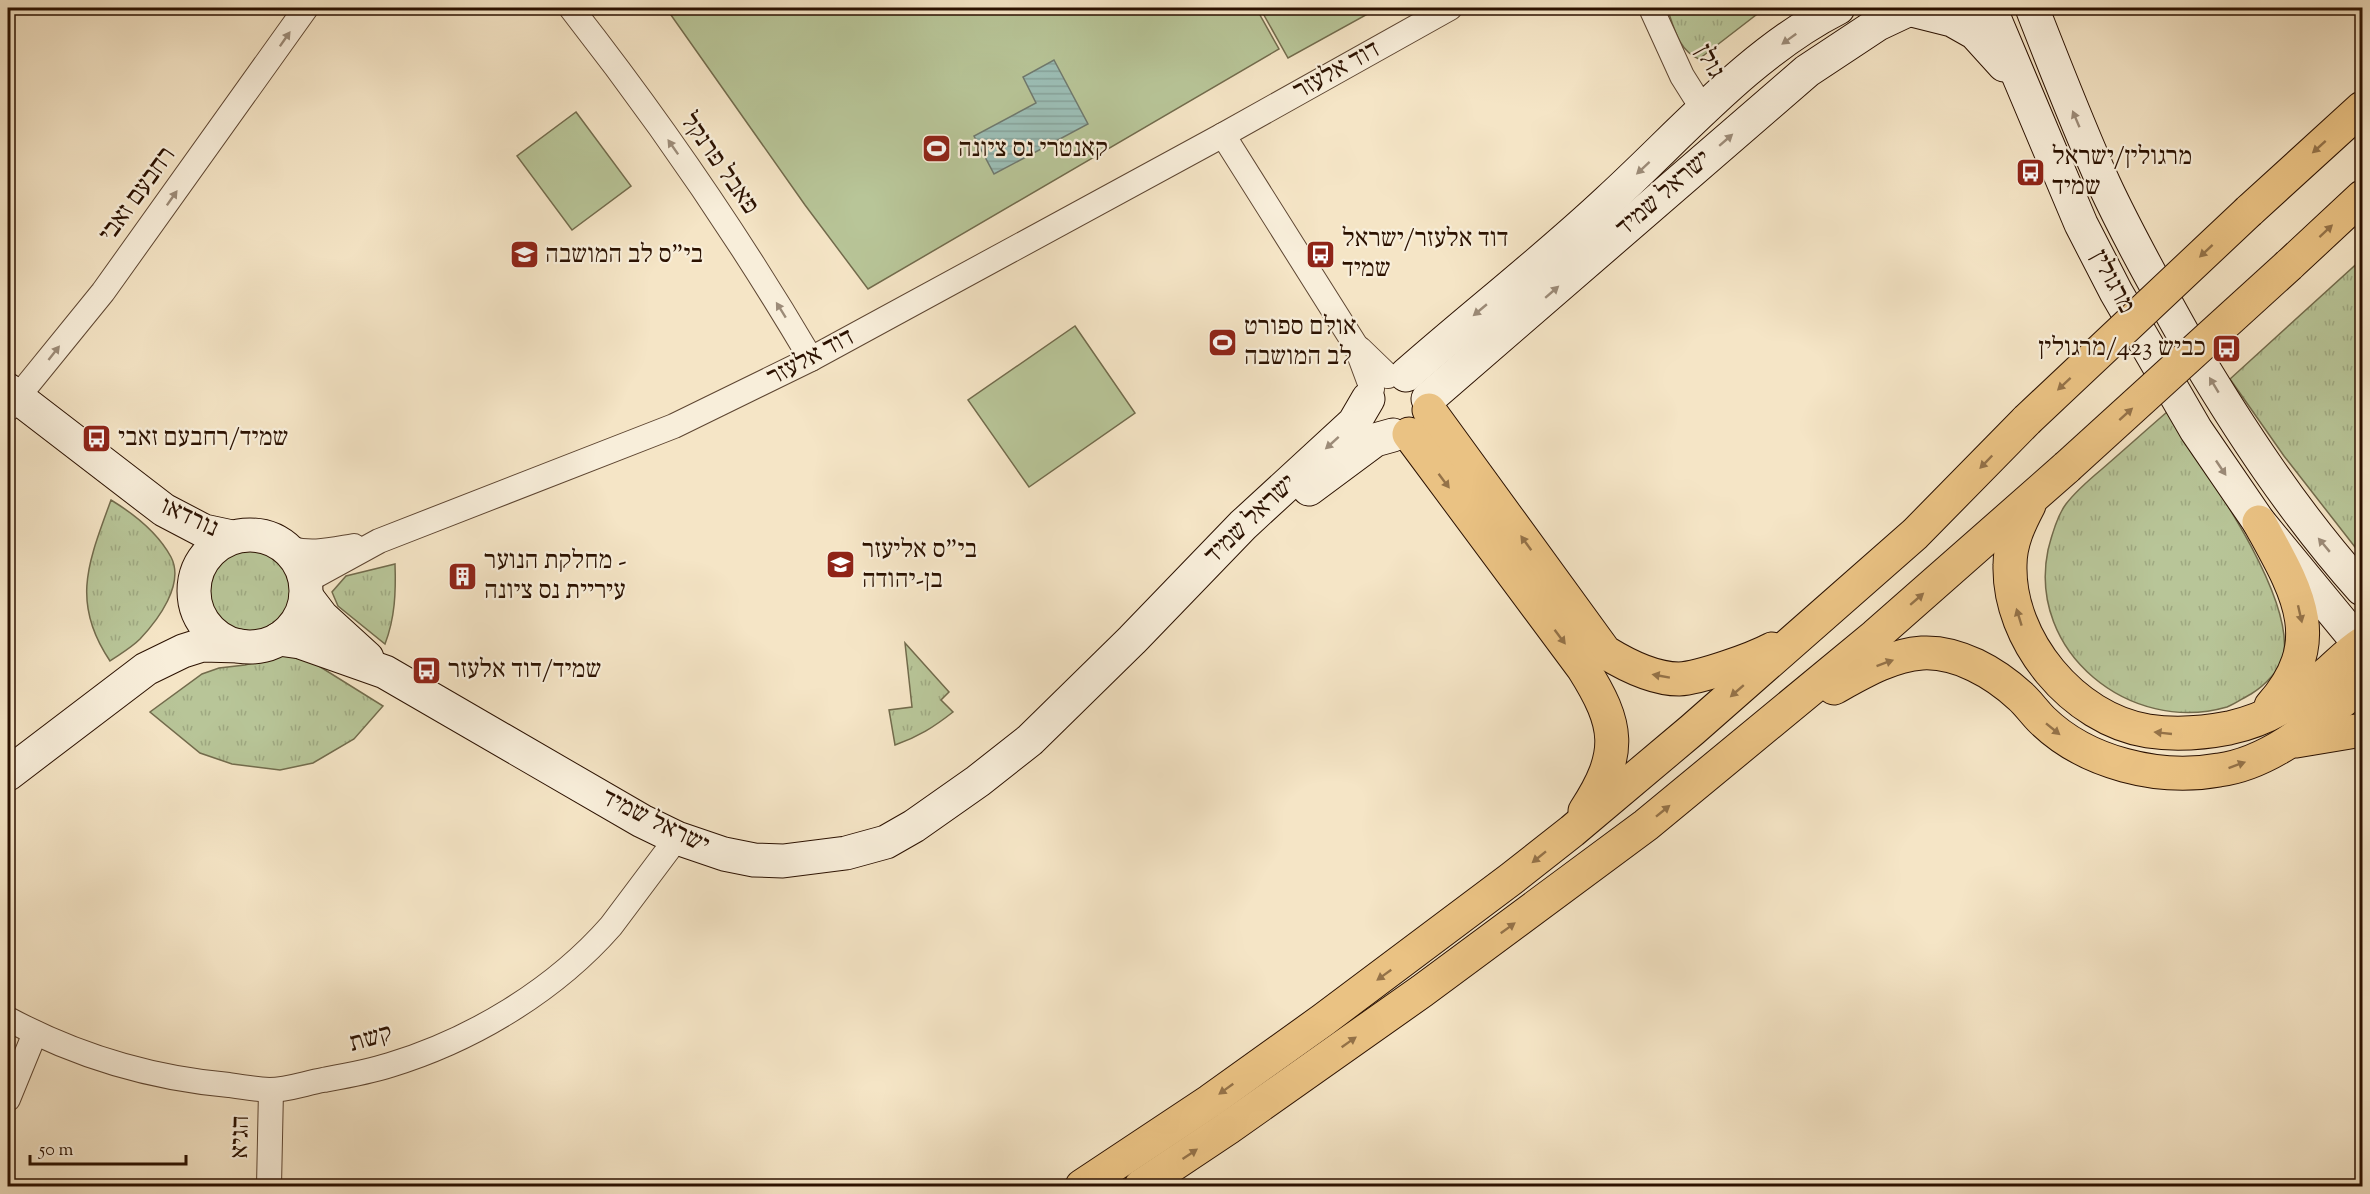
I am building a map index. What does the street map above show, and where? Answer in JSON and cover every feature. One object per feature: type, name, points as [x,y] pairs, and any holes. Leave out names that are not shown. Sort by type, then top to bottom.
[{"type":"main road","points":[[1082,1186],[1210,1101],[1323,1020],[1511,879],[1692,730],[1915,534],[2026,420],[2362,108]]},
{"type":"main road","points":[[1141,1186],[1228,1128],[1535,908],[1646,825],[1875,636],[2067,467],[2362,197]]},
{"type":"main road","points":[[1414,420],[1605,652],[1625,664],[1649,674],[1679,679],[1712,671],[1764,653],[1828,611]]},
{"type":"main road","points":[[1414,420],[1583,668],[1602,698],[1609,716],[1612,736],[1609,761],[1602,783],[1572,831]]},
{"type":"main road","points":[[2033,497],[2016,532],[2010,564],[2012,593],[2022,629],[2052,674],[2095,711],[2121,724],[2146,731],[2175,734],[2249,723],[2276,712],[2301,695],[2362,645]]},
{"type":"main road","points":[[2249,723],[2272,705],[2296,672],[2302,654],[2304,631],[2299,608],[2284,569],[2259,522]]},
{"type":"main road","points":[[1760,732],[1862,672],[1902,657],[1923,653],[1946,655],[1984,671],[2021,697],[2043,721],[2070,742],[2098,757],[2154,771],[2219,771],[2285,744],[2362,685]]},
{"type":"main road","points":[[2285,744],[2362,730]]},
{"type":"street","name":"רחבעם זאבי","points":[[11,400],[135,248],[306,8]]},
{"type":"street","name":"פאבל פרנקל","points":[[571,8],[604,49],[717,209],[812,359]]},
{"type":"street","name":"דוד אלעזר","points":[[288,548],[302,553],[319,553],[380,541],[674,426],[812,359],[1223,135],[1450,8]]},
{"type":"street","name":"גולן","points":[[1651,8],[1682,76],[1704,111]]},
{"type":"street","name":"ישראל שמיד","points":[[306,589],[322,617],[385,672],[642,821],[677,838],[724,854],[754,860],[783,861],[846,853],[886,842],[940,809],[1030,740],[1132,640],[1243,525],[1354,423],[1384,385],[1607,202],[1751,66],[1820,17],[1838,8]]},
{"type":"street","points":[[1910,8],[1952,20],[1975,33],[2020,82]]},
{"type":"street","name":"ישראל שמיד","points":[[1132,640],[1304,494],[1375,440],[1414,420],[1807,71],[1878,24],[1910,8]]},
{"type":"street","name":"מרגולין","points":[[1990,8],[2081,224],[2116,292],[2196,430],[2259,522],[2362,645]]},
{"type":"street","name":"מרגולין","points":[[2032,8],[2104,184],[2145,267],[2239,427],[2322,544],[2362,589]]},
{"type":"street","points":[[1223,135],[1356,346],[1384,385]]},
{"type":"street","points":[[1421,384],[1414,420],[1376,426],[1368,408],[1384,385],[1421,384]]},
{"type":"street","name":"נורדאו","points":[[11,400],[185,523],[204,531],[232,537]]},
{"type":"street","name":"נורדאו","points":[[146,497],[167,524],[196,582]]},
{"type":"street","points":[[8,774],[146,669],[183,651],[202,645],[262,646],[279,639],[292,628],[302,613],[306,589],[300,563],[288,548],[271,538],[252,534],[232,537],[218,545],[206,556],[186,615],[172,639],[128,682]]},
{"type":"street","name":"דוד אלעזר","points":[[306,589],[380,541]]},
{"type":"street","points":[[196,582],[197,608],[204,622],[214,633],[228,642],[242,646]]},
{"type":"street","name":"ישראל שמיד","points":[[279,639],[300,642],[385,672]]},
{"type":"street","name":"קשת","points":[[8,1019],[97,1059],[131,1069],[200,1083],[271,1090],[390,1065],[480,1028],[520,1004],[599,939],[624,912],[677,838]]},
{"type":"street","points":[[8,1099],[35,1033]]},
{"type":"street","name":"הגיא","points":[[269,1186],[271,1090]]},
{"type":"green space","name":"קאנטרי נס ציונה","points":[[666,8],[1256,8],[1279,49],[868,289],[805,205]]},
{"type":"green space","points":[[1260,8],[1374,8],[1375,10],[1288,58]]},
{"type":"green space","points":[[1667,8],[1765,8],[1699,59],[1681,44]]},
{"type":"green space","points":[[576,112],[631,186],[572,230],[517,156]]},
{"type":"green space","points":[[2362,259],[2362,556],[2284,456],[2230,379]]},
{"type":"green space","points":[[1075,326],[1135,413],[1029,487],[968,400]]},
{"type":"green space","points":[[2167,412],[2242,529],[2274,596],[2283,627],[2284,653],[2276,671],[2267,682],[2251,694],[2227,707],[2191,712],[2155,709],[2122,697],[2093,677],[2070,652],[2053,622],[2046,587],[2048,550],[2057,520],[2074,494]]},
{"type":"green space","points":[[111,500],[137,518],[166,548],[174,567],[175,579],[168,601],[147,631],[137,642],[110,661],[90,620],[87,581],[90,562]]},
{"type":"green space","points":[[251,550],[267,553],[280,562],[289,575],[292,591],[289,607],[280,620],[267,629],[251,632],[235,629],[222,620],[213,607],[210,591],[213,575],[222,562],[235,553]]},
{"type":"green space","points":[[395,564],[394,605],[385,644],[338,606],[332,592],[346,576]]},
{"type":"green space","points":[[905,643],[949,692],[941,700],[953,712],[926,731],[895,745],[889,710],[912,707]]},
{"type":"green space","points":[[286,655],[314,663],[383,706],[354,739],[313,763],[280,770],[232,764],[200,753],[150,712],[202,674],[219,668],[245,665]]},
{"type":"water","points":[[1054,60],[1088,124],[994,174],[974,136],[1036,103],[1023,77]]},
{"type":"place","name":"קאנטרי נס ציונה","points":[[937,149]]},
{"type":"place","name":"מרגולין/ישראל שמיד","points":[[2031,172]]},
{"type":"place","name":"דוד אלעזר/ישראל שמיד","points":[[1321,254]]},
{"type":"place","name":"בי\"ס לב המושבה","points":[[524,255]]},
{"type":"place","name":"אולם ספורט לב המושבה","points":[[1223,342]]},
{"type":"place","name":"כביש 423/מרגולין","points":[[2227,348]]},
{"type":"place","name":"שמיד/רחבעם זאבי","points":[[97,438]]},
{"type":"place","name":"בי\"ס אליעזר בן-יהודה","points":[[841,565]]},
{"type":"place","name":"מחלקת הנוער - עיריית נס ציונה","points":[[463,576]]},
{"type":"place","name":"שמיד/דוד אלעזר","points":[[427,670]]}]
